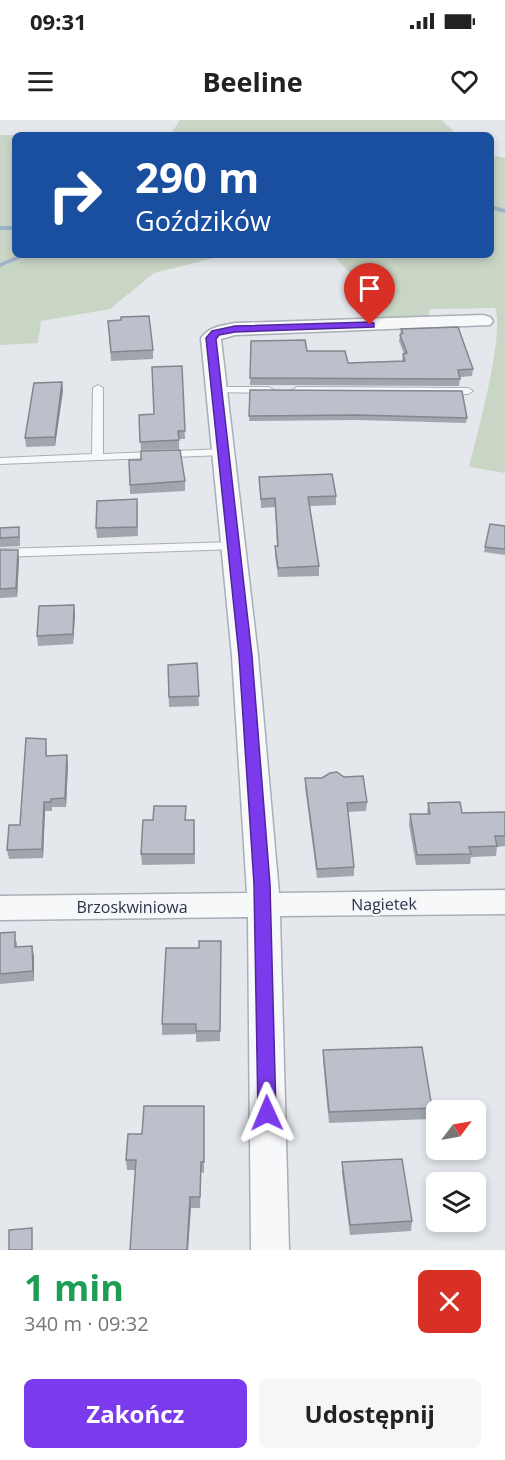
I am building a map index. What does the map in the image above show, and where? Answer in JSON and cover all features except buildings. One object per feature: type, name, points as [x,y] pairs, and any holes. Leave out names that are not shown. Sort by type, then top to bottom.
[{"type":"street","points":[[270,1250],[264,906],[245,656],[211,338],[225,330],[483,321]]},
{"type":"street","name":"Nagietek","points":[[264,906],[505,902]]},
{"type":"street","name":"Brzoskwiniowa","points":[[0,908],[264,906]]},
{"type":"lane","points":[[97,457],[98,388]]},
{"type":"lane","points":[[217,390],[277,390]]},
{"type":"lane","points":[[289,390],[468,391]]},
{"type":"lane","points":[[0,461],[224,452]]},
{"type":"lane","points":[[0,553],[234,546]]},
{"type":"green space","points":[[180,120],[442,120],[454,132],[172,132]]},
{"type":"green space","points":[[0,135],[12,135],[12,258],[214,258],[154,273],[110,309],[41,321],[38,343],[0,345]]},
{"type":"green space","points":[[494,156],[505,158],[505,473],[469,467],[493,361],[497,321],[495,308],[430,309],[427,319],[363,320],[354,276],[335,258],[494,258]]},
{"type":"waterway","points":[[494,208],[505,211]]},
{"type":"waterway","points":[[0,228],[12,228]]},
{"type":"waterway","points":[[0,265],[18,258]]},
{"type":"route","points":[[267,1113],[264,906],[245,656],[217,390],[210,345],[211,338],[216,333],[225,330],[370,325]]}]
